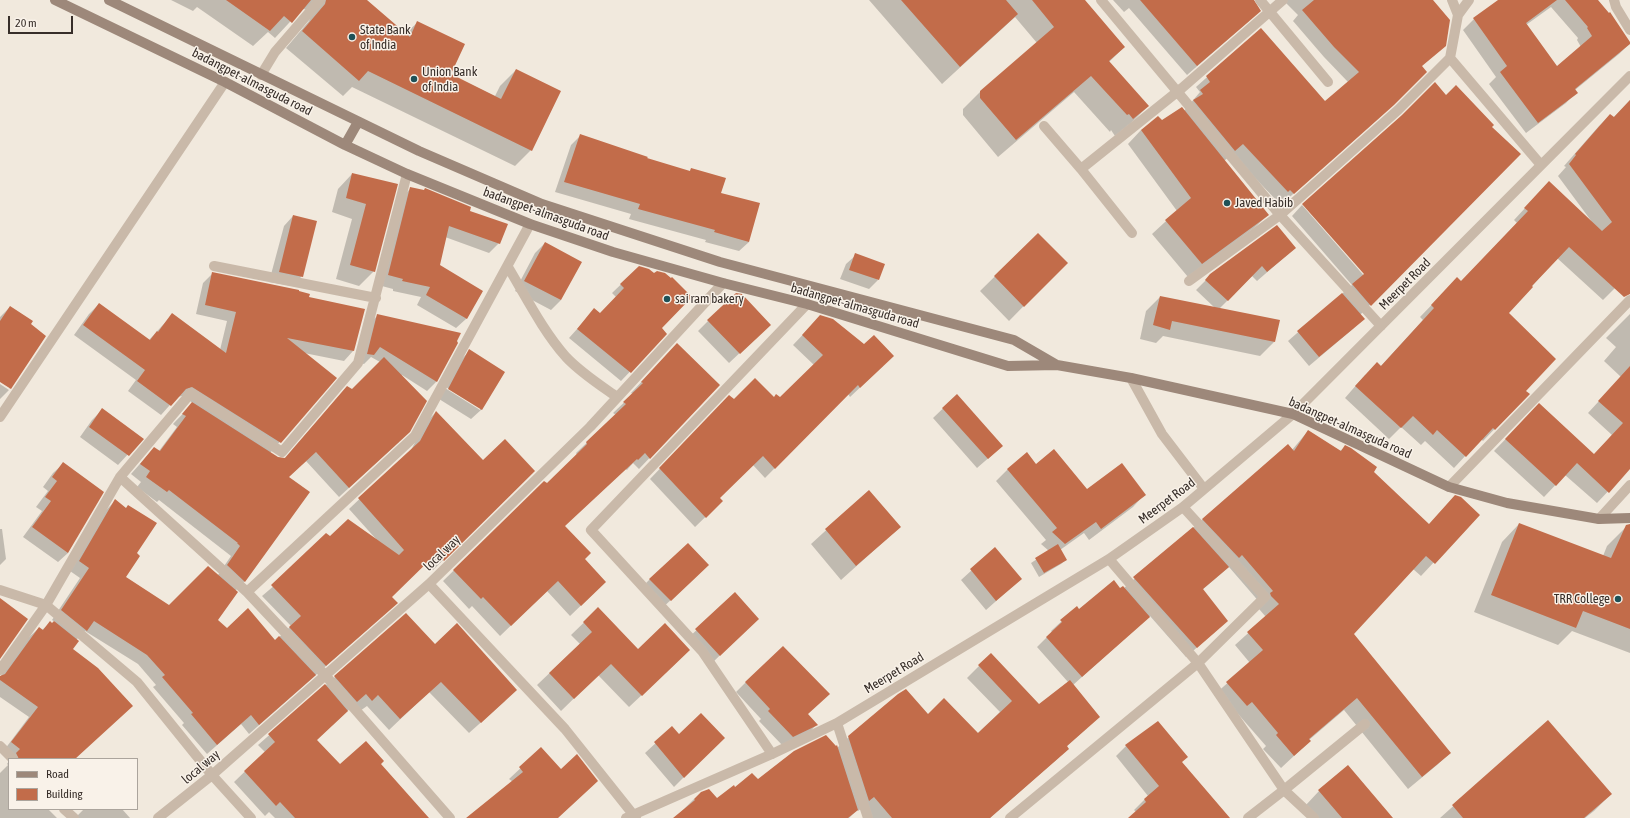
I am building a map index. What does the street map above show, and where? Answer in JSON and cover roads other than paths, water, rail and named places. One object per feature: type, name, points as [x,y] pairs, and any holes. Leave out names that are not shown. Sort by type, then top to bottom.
[{"type":"street","name":"badangpet-almasguda road","points":[[55,0],[225,82],[345,145],[407,174],[530,224],[612,252],[723,283],[807,304],[1008,366],[1057,365],[1131,378],[1293,414],[1449,487],[1507,503],[1600,519],[1630,518]]},
{"type":"street","name":"badangpet-almasguda road","points":[[110,0],[419,151],[542,204],[720,262],[1014,340],[1057,365]]},
{"type":"street","points":[[261,75],[275,52],[320,0]]},
{"type":"street","points":[[1101,0],[1280,215],[1381,326]]},
{"type":"street","points":[[1260,0],[1328,82]]},
{"type":"street","points":[[1081,169],[1177,92],[1283,0]]},
{"type":"street","points":[[1452,0],[1458,15]]},
{"type":"street","points":[[1189,281],[1280,215],[1398,110],[1450,58],[1458,15],[1469,0]]},
{"type":"street","points":[[1614,0],[1616,7],[1630,30]]},
{"type":"street","points":[[1450,58],[1542,165]]},
{"type":"street","name":"Meerpet Road","points":[[632,817],[837,723],[1109,559],[1183,507],[1293,414],[1630,76]]},
{"type":"street","points":[[0,417],[225,82]]},
{"type":"street","points":[[345,145],[358,122]]},
{"type":"street","points":[[1044,126],[1081,169],[1132,233]]},
{"type":"street","points":[[0,670],[46,605],[120,477],[191,393],[282,452],[358,363],[407,174]]},
{"type":"street","points":[[247,592],[415,436],[530,224]]},
{"type":"street","points":[[214,266],[376,298]]},
{"type":"street","points":[[508,267],[553,341],[567,358],[584,373],[617,397]]},
{"type":"street","name":"local way","points":[[158,818],[212,775],[429,584],[590,427],[723,283]]},
{"type":"street","points":[[1449,487],[1630,300]]},
{"type":"street","points":[[772,754],[702,651],[591,530],[807,304]]},
{"type":"street","points":[[1131,378],[1162,434],[1204,489]]},
{"type":"street","points":[[120,477],[247,592],[325,675],[450,818]]},
{"type":"street","points":[[1600,519],[1630,485]]},
{"type":"street","points":[[1010,818],[1198,663],[1265,596],[1183,507]]},
{"type":"street","points":[[1109,559],[1198,663],[1284,790],[1314,818]]},
{"type":"street","points":[[429,584],[565,729],[632,817]]},
{"type":"street","points":[[0,590],[46,605],[137,682],[212,775],[251,818]]},
{"type":"street","points":[[837,723],[866,817]]},
{"type":"street","points":[[1248,818],[1365,724]]},
{"type":"street","points":[[0,746],[12,758]]},
{"type":"street","points":[[65,810],[74,818]]},
{"type":"place","name":"State Bank of India","points":[[352,37]]},
{"type":"place","name":"Union Bank of India","points":[[414,79]]},
{"type":"place","name":"Javed Habib","points":[[1227,203]]},
{"type":"place","name":"sai ram bakery","points":[[667,299]]},
{"type":"place","name":"TRR College","points":[[1618,599]]}]
